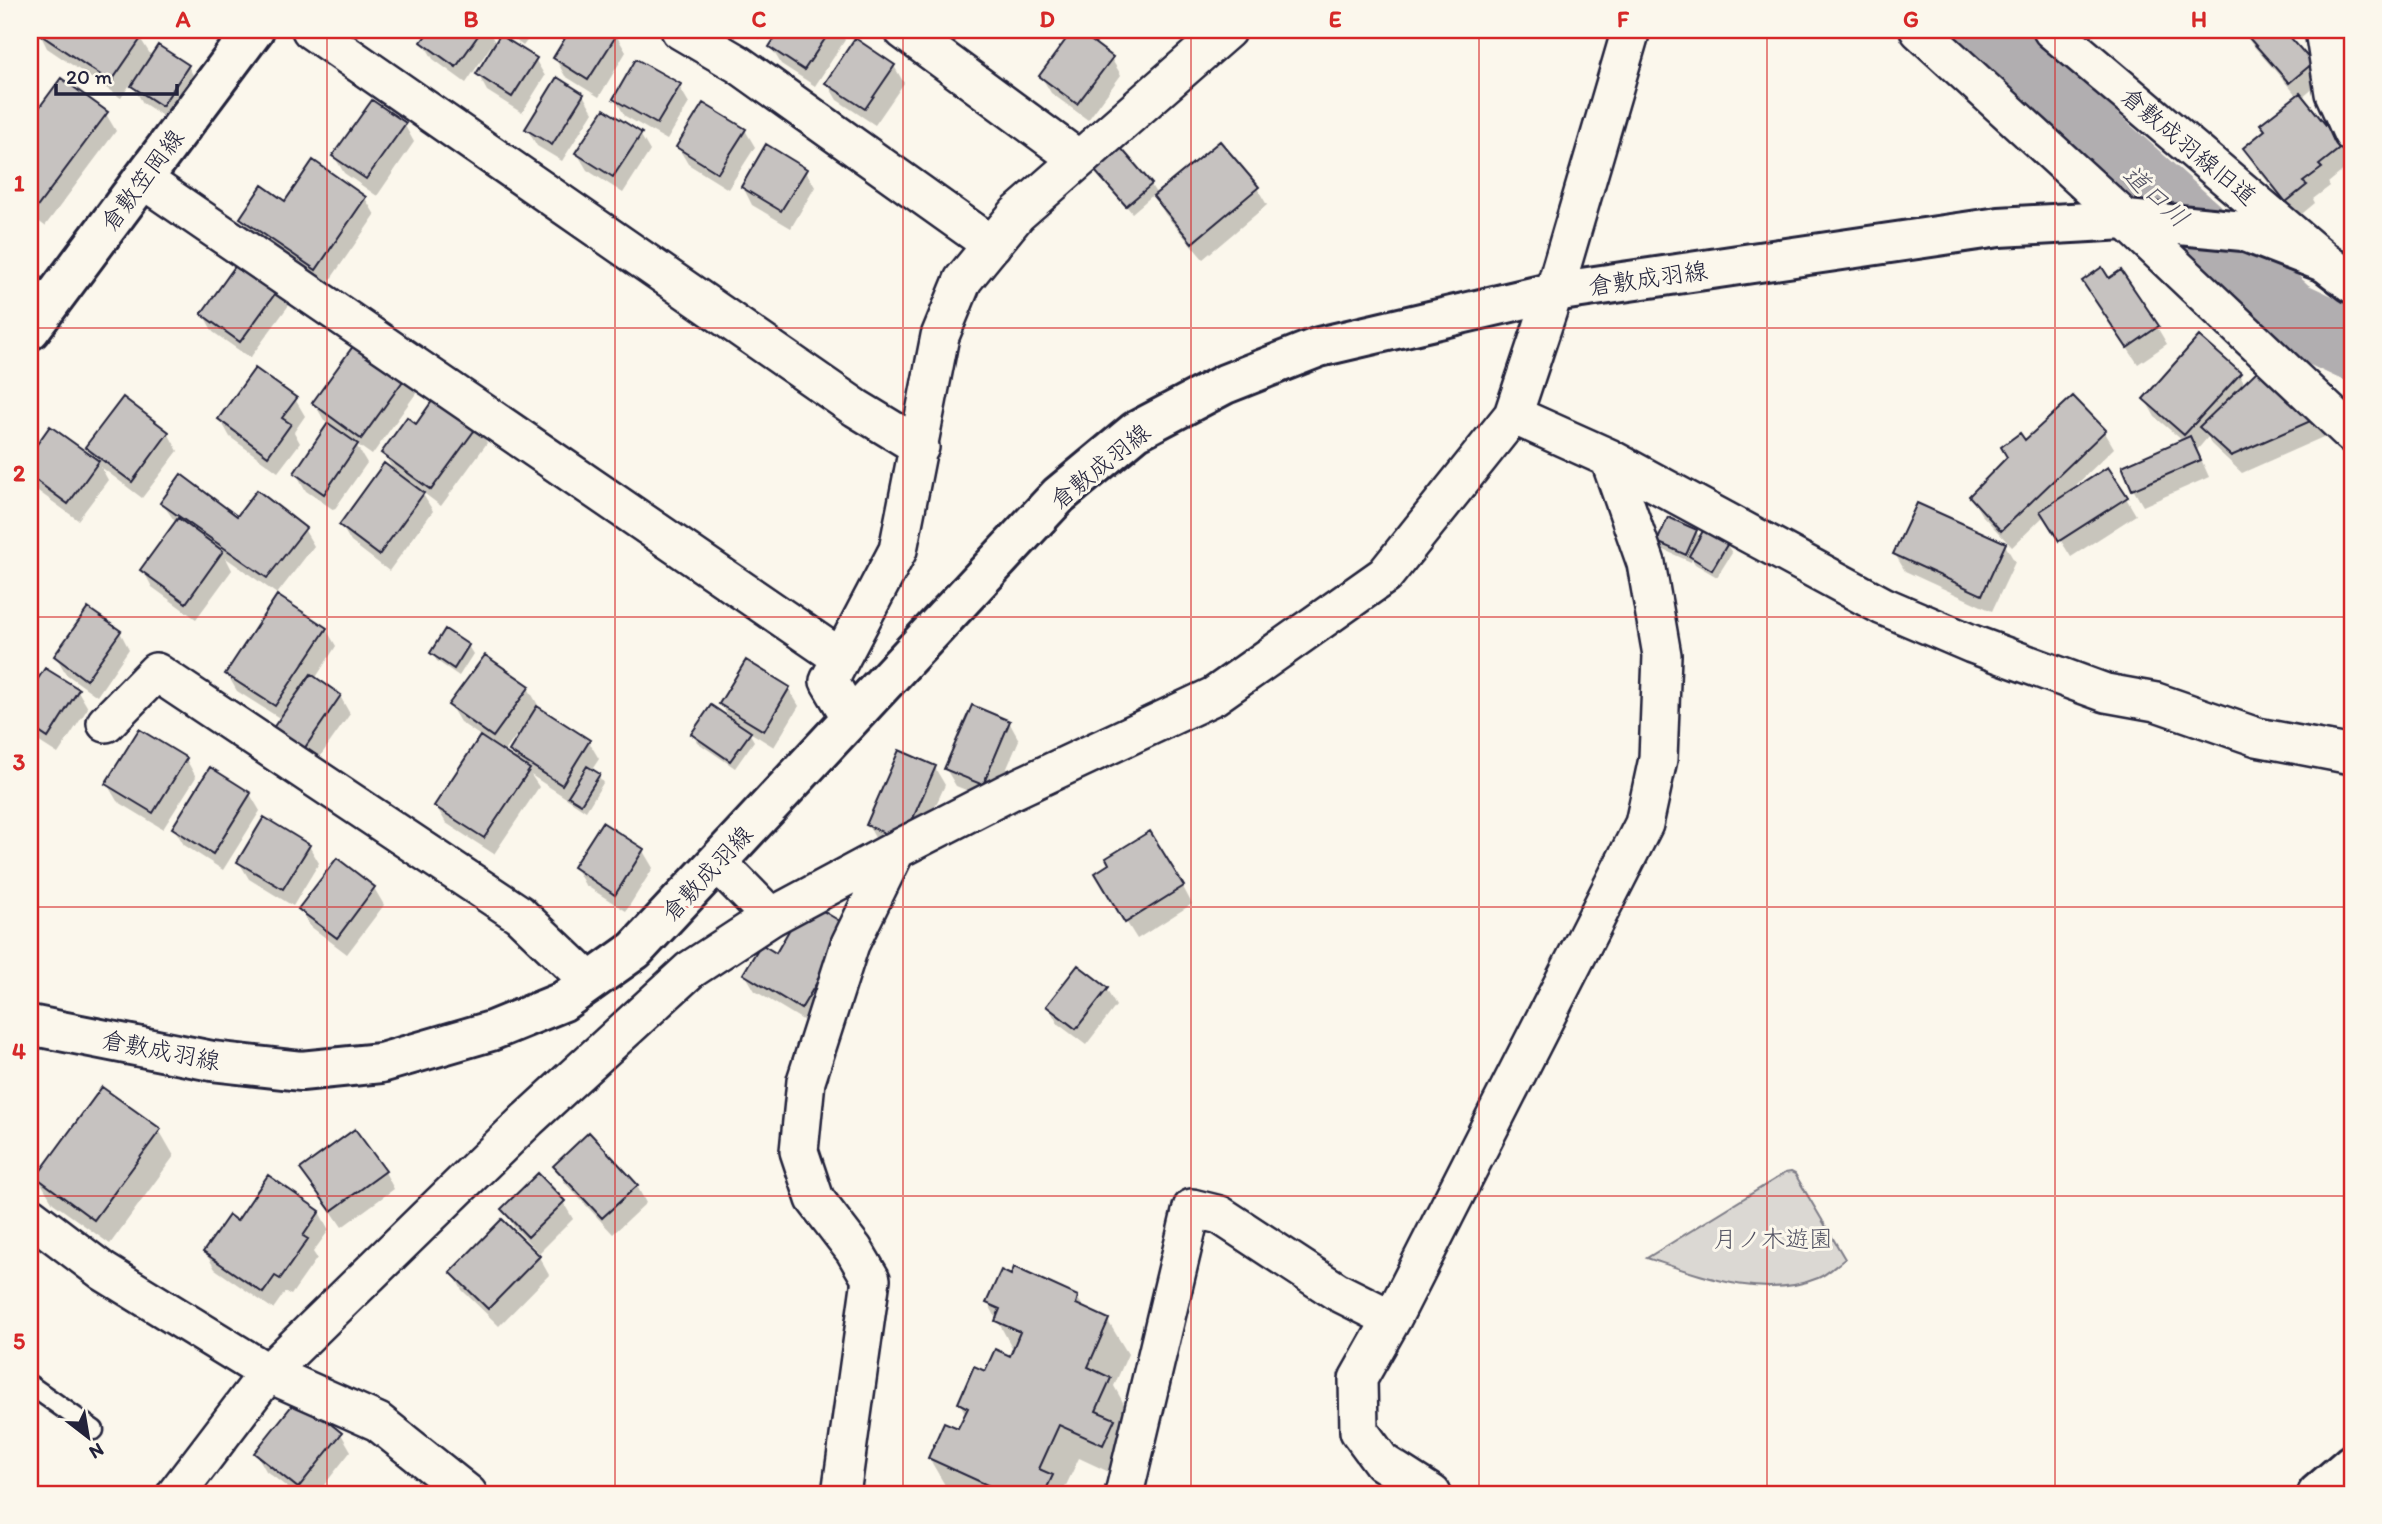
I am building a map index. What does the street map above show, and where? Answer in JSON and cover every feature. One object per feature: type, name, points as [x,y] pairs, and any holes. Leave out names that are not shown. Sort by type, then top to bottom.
[{"type":"main road","name":"倉敷笠岡線","points":[[30,330],[254,30]]},
{"type":"main road","name":"倉敷成羽線","points":[[30,1025],[212,1061],[301,1071],[381,1063],[491,1031],[562,1002],[635,950],[1059,495],[1136,432],[1225,384],[1319,347],[1554,292],[1998,227],[2126,220],[2242,231],[2339,273]]},
{"type":"main road","points":[[2317,1494],[2352,1464]]},
{"type":"street","points":[[311,30],[856,408],[920,447]]},
{"type":"street","points":[[680,30],[738,64],[992,245]]},
{"type":"street","points":[[903,30],[1078,159]]},
{"type":"street","points":[[851,718],[829,681],[898,550],[940,336],[963,280],[1017,214],[1227,30]]},
{"type":"street","points":[[176,1494],[268,1373],[528,1119],[690,970],[771,917],[896,850],[1009,792],[1214,696],[1385,575],[1513,415],[1554,292],[1631,30]]},
{"type":"street","points":[[1919,30],[2352,433]]},
{"type":"street","name":"倉敷成羽線旧道","points":[[2052,30],[2339,273]]},
{"type":"street","points":[[2324,30],[2334,93],[2352,133]]},
{"type":"street","points":[[142,179],[841,658]]},
{"type":"street","points":[[1513,415],[1609,458],[1883,606],[1972,644],[2106,693],[2156,702],[2257,737],[2352,755]]},
{"type":"street","points":[[1432,1494],[1382,1462],[1359,1431],[1358,1379],[1392,1319],[1644,824],[1658,759],[1662,655],[1646,563],[1609,458]]},
{"type":"street","points":[[106,723],[156,672],[519,914],[590,982]]},
{"type":"street","points":[[841,1494],[871,1279],[854,1250],[815,1199],[799,1151],[806,1081],[850,944],[896,850]]},
{"type":"street","points":[[718,862],[771,917]]},
{"type":"street","points":[[1124,1494],[1192,1208],[1220,1215],[1336,1291],[1392,1319]]},
{"type":"street","points":[[33,1226],[268,1373],[378,1422],[468,1494]]},
{"type":"lane","points":[[30,1385],[94,1430]]},
{"type":"green space","name":"月ノ木遊園","points":[[1785,1173],[1795,1174],[1845,1259],[1825,1274],[1797,1284],[1753,1286],[1709,1278],[1647,1258]]},
{"type":"building","points":[[36,30],[132,30],[142,37],[111,82]]},
{"type":"building","points":[[430,30],[482,30],[456,67],[421,42]]},
{"type":"building","points":[[570,30],[612,30],[618,33],[588,80],[553,58]]},
{"type":"building","points":[[780,30],[831,30],[804,70],[769,47]]},
{"type":"building","points":[[1073,30],[1077,30],[1113,57],[1077,104],[1039,76]]},
{"type":"building","points":[[2242,30],[2284,30],[2313,63],[2289,83]]},
{"type":"building","points":[[2338,30],[2352,30],[2352,50],[2343,53]]},
{"type":"building","points":[[500,35],[537,58],[512,97],[476,74]]},
{"type":"building","points":[[855,38],[895,65],[865,109],[825,83]]},
{"type":"building","points":[[158,45],[189,65],[162,106],[131,86]]},
{"type":"building","points":[[636,59],[681,84],[657,124],[613,99]]},
{"type":"building","points":[[557,77],[584,94],[552,145],[525,129]]},
{"type":"building","points":[[61,78],[108,112],[35,210],[30,206],[30,120]]},
{"type":"building","points":[[2300,93],[2343,146],[2319,165],[2322,168],[2303,182],[2307,185],[2286,202],[2243,148],[2265,130],[2260,124]]},
{"type":"building","points":[[372,100],[406,123],[366,179],[332,156]]},
{"type":"building","points":[[703,103],[746,129],[718,173],[676,147]]},
{"type":"building","points":[[604,109],[642,133],[613,177],[575,153]]},
{"type":"building","points":[[1220,141],[1259,187],[1192,243],[1153,196]]},
{"type":"building","points":[[766,144],[807,169],[781,211],[741,187]]},
{"type":"building","points":[[1121,148],[1152,184],[1126,206],[1095,171]]},
{"type":"building","points":[[313,160],[366,197],[316,270],[240,218],[262,185],[285,201]]},
{"type":"building","points":[[241,258],[280,287],[240,342],[201,314]]},
{"type":"building","points":[[2102,267],[2109,278],[2121,270],[2159,326],[2127,348],[2082,281]]},
{"type":"building","points":[[2199,336],[2241,373],[2184,435],[2143,399]]},
{"type":"building","points":[[359,338],[408,374],[361,439],[312,403]]},
{"type":"building","points":[[2269,367],[2322,416],[2231,456],[2199,427],[2258,370],[2259,373]]},
{"type":"building","points":[[255,368],[297,398],[282,418],[291,424],[268,456],[218,419]]},
{"type":"building","points":[[437,394],[479,424],[431,490],[381,453],[407,417],[416,424]]},
{"type":"building","points":[[2073,396],[2106,430],[2001,531],[1969,496],[2007,457],[2001,447],[2020,433],[2025,440]]},
{"type":"building","points":[[123,397],[169,432],[132,482],[85,447]]},
{"type":"building","points":[[328,423],[358,444],[324,494],[294,473]]},
{"type":"building","points":[[50,426],[99,461],[68,504],[30,476],[30,454]]},
{"type":"building","points":[[2190,436],[2201,460],[2132,490],[2122,466]]},
{"type":"building","points":[[384,463],[424,493],[379,555],[339,525]]},
{"type":"building","points":[[2108,467],[2128,497],[2059,541],[2040,511]]},
{"type":"building","points":[[181,474],[237,516],[257,490],[306,528],[267,578],[160,503]]},
{"type":"building","points":[[1917,503],[2006,543],[1982,595],[1893,554]]},
{"type":"building","points":[[1668,517],[1697,530],[1686,555],[1657,542]]},
{"type":"building","points":[[178,518],[223,551],[186,603],[140,570]]},
{"type":"building","points":[[1704,529],[1728,543],[1712,570],[1689,556]]},
{"type":"building","points":[[277,595],[327,628],[275,706],[225,674]]},
{"type":"building","points":[[88,608],[121,631],[86,680],[54,656]]},
{"type":"building","points":[[445,629],[469,645],[454,669],[430,653]]},
{"type":"building","points":[[485,655],[530,686],[493,737],[448,705]]},
{"type":"building","points":[[746,660],[790,687],[764,731],[719,704]]},
{"type":"building","points":[[45,668],[79,689],[48,738],[30,726],[30,691]]},
{"type":"building","points":[[311,674],[341,695],[304,749],[273,728]]},
{"type":"building","points":[[711,705],[751,732],[730,761],[691,734]]},
{"type":"building","points":[[972,705],[1010,721],[983,785],[944,769]]},
{"type":"building","points":[[537,706],[590,740],[562,785],[509,751]]},
{"type":"building","points":[[139,729],[187,758],[153,813],[105,784]]},
{"type":"building","points":[[480,736],[530,769],[484,838],[434,806]]},
{"type":"building","points":[[899,750],[936,766],[903,841],[866,825]]},
{"type":"building","points":[[587,766],[600,774],[581,804],[568,796]]},
{"type":"building","points":[[210,767],[251,793],[213,854],[172,828]]},
{"type":"building","points":[[264,817],[310,845],[283,889],[237,862]]},
{"type":"building","points":[[602,822],[644,849],[615,895],[573,867]]},
{"type":"building","points":[[1150,831],[1184,886],[1125,923],[1095,873],[1109,864],[1106,858]]},
{"type":"building","points":[[337,858],[375,887],[337,938],[298,909]]},
{"type":"building","points":[[806,901],[850,927],[801,1009],[743,974],[761,944],[776,953]]},
{"type":"building","points":[[1078,965],[1108,988],[1076,1029],[1046,1006]]},
{"type":"building","points":[[102,1087],[161,1129],[94,1220],[36,1177]]},
{"type":"building","points":[[355,1129],[386,1171],[331,1211],[300,1169]]},
{"type":"building","points":[[589,1132],[638,1185],[602,1218],[553,1166]]},
{"type":"building","points":[[538,1173],[565,1201],[528,1237],[501,1209]]},
{"type":"building","points":[[268,1175],[320,1211],[303,1236],[308,1239],[280,1279],[275,1276],[263,1293],[203,1252],[229,1215],[237,1221]]},
{"type":"building","points":[[502,1219],[540,1256],[488,1309],[450,1272]]},
{"type":"building","points":[[1014,1267],[1078,1296],[1076,1304],[1109,1319],[1088,1367],[1111,1378],[1096,1411],[1115,1419],[1103,1445],[1059,1425],[1039,1469],[1053,1475],[1044,1494],[1007,1494],[928,1458],[944,1422],[958,1428],[968,1408],[958,1403],[974,1366],[985,1371],[995,1349],[1010,1356],[1020,1332],[995,1321],[1000,1309],[986,1303],[1001,1270],[1011,1275]]},
{"type":"building","points":[[298,1398],[342,1433],[298,1488],[254,1453]]},
{"type":"waterway","name":"道口川","points":[[1971,30],[2288,315],[2352,345]]}]
